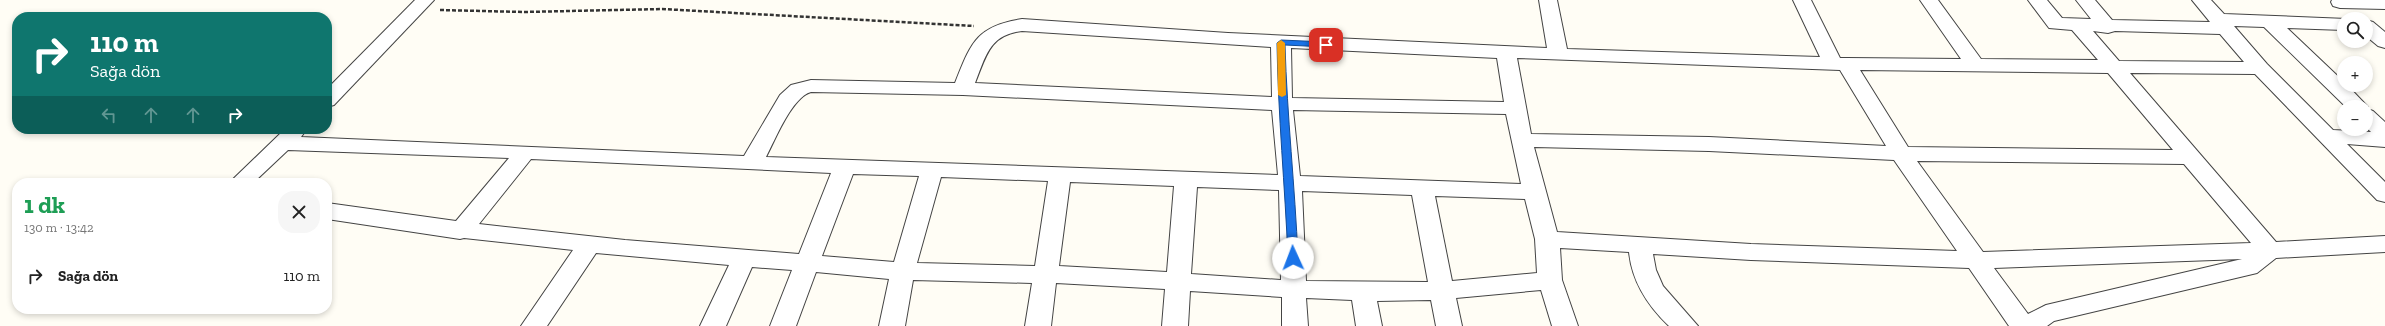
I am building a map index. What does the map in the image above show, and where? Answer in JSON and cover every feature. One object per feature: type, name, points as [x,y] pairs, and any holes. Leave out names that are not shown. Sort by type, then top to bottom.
[{"type":"street","points":[[1548,0],[1558,55]]},
{"type":"street","points":[[1802,0],[1840,64],[1900,154],[2023,326]]},
{"type":"street","points":[[1929,0],[1975,65]]},
{"type":"street","points":[[2037,0],[2056,24],[2079,26],[2270,22],[2337,24]]},
{"type":"street","points":[[2085,0],[2108,26]]},
{"type":"street","points":[[2200,0],[2260,68],[2385,195]]},
{"type":"street","points":[[2339,1],[2385,3]]},
{"type":"street","points":[[2339,1],[2351,12]]},
{"type":"street","points":[[332,96],[421,4]]},
{"type":"street","points":[[2270,22],[2351,100]]},
{"type":"street","points":[[963,89],[984,41],[992,32],[999,29],[1022,25],[1281,43],[1506,54],[1840,64],[2260,68]]},
{"type":"street","points":[[2079,26],[2270,250]]},
{"type":"street","points":[[2373,32],[2384,41]]},
{"type":"street","points":[[1281,43],[1282,104],[1290,183],[1295,326]]},
{"type":"street","points":[[1506,54],[1521,140],[1547,239],[1550,280],[1565,326]]},
{"type":"street","points":[[751,164],[787,99],[798,89],[811,86],[963,89],[1282,104],[1516,108]]},
{"type":"street","points":[[2373,122],[2385,134]]},
{"type":"street","points":[[245,178],[289,136],[525,153],[751,164],[1535,192]]},
{"type":"street","points":[[2327,136],[2385,140]]},
{"type":"street","points":[[1521,140],[1709,144],[1900,154],[2190,157]]},
{"type":"street","points":[[460,231],[525,153]]},
{"type":"street","points":[[783,326],[809,263],[844,167]]},
{"type":"street","points":[[892,326],[903,272],[932,170]]},
{"type":"street","points":[[1038,326],[1044,274],[1060,174]]},
{"type":"street","points":[[1175,326],[1180,281],[1186,179]]},
{"type":"street","points":[[1422,188],[1450,326]]},
{"type":"street","points":[[332,212],[460,231],[744,259],[809,263],[903,272],[1044,274],[1363,293],[1442,292],[1550,280]]},
{"type":"street","points":[[1547,239],[1750,252],[1977,260],[2270,250],[2385,244]]},
{"type":"street","points":[[534,326],[590,244]]},
{"type":"street","points":[[1640,245],[1645,279],[1666,309],[1685,326]]},
{"type":"street","points":[[2029,326],[2046,314],[2248,266],[2270,250]]},
{"type":"street","points":[[713,326],[744,259]]},
{"type":"street","points":[[1363,293],[1369,326]]},
{"type":"path","points":[[421,4],[524,12],[662,10],[999,29]]},
{"type":"slow traffic","points":[[1281,43],[1282,95]]},
{"type":"route","points":[[1293,258],[1290,183],[1282,104],[1281,43],[1326,45]]}]
